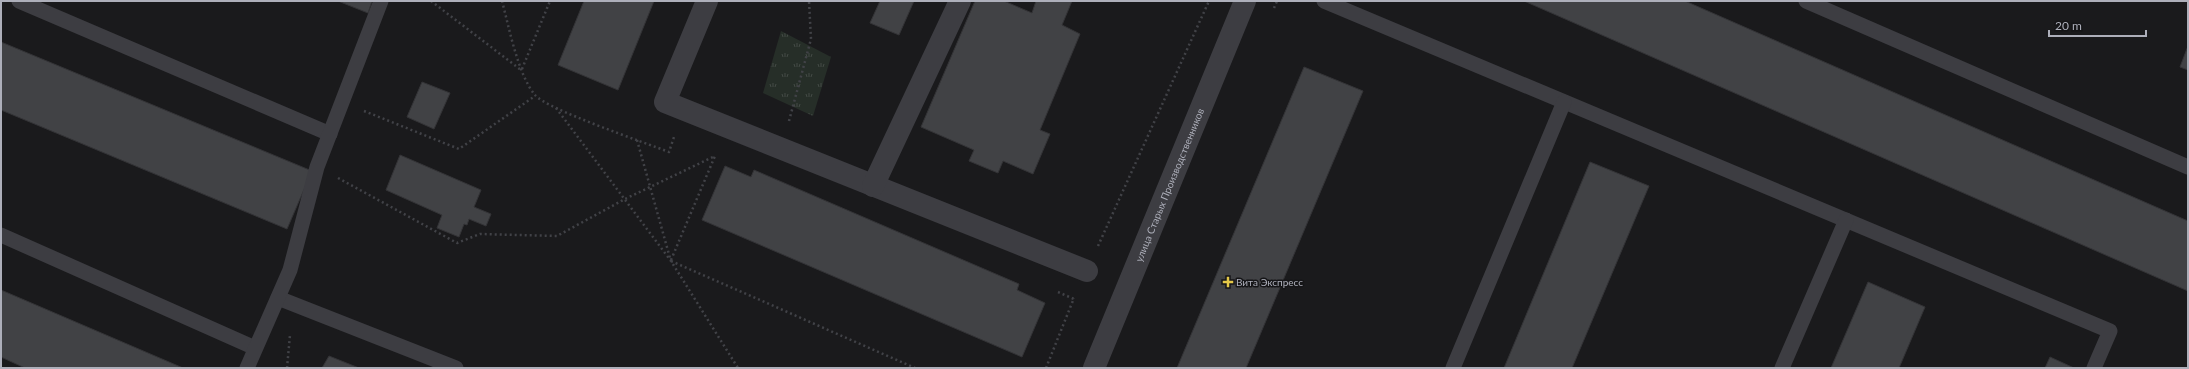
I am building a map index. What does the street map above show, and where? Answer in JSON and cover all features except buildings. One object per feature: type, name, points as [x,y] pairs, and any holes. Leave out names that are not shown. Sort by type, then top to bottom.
[{"type":"street","points":[[707,1],[665,102],[1087,271]]},
{"type":"street","points":[[873,186],[960,1]]},
{"type":"street","name":"улица Старых Производственников","points":[[1094,368],[1245,1]]},
{"type":"lane","points":[[19,1],[330,134]]},
{"type":"lane","points":[[247,368],[290,270],[317,167],[381,1]]},
{"type":"lane","points":[[1324,1],[2110,331],[2094,368]]},
{"type":"lane","points":[[1806,1],[2188,167]]},
{"type":"lane","points":[[1453,368],[1564,102]]},
{"type":"lane","points":[[1782,368],[1846,220]]},
{"type":"lane","points":[[1,235],[255,348]]},
{"type":"lane","points":[[278,298],[456,368]]},
{"type":"path","points":[[431,1],[522,70]]},
{"type":"path","points":[[502,1],[522,70],[535,96],[556,108],[669,152],[676,132]]},
{"type":"path","points":[[522,70],[550,1]]},
{"type":"path","points":[[781,149],[811,39],[810,1]]},
{"type":"path","points":[[1046,368],[1087,271],[1209,1]]},
{"type":"path","points":[[342,103],[459,149],[535,96]]},
{"type":"path","points":[[556,108],[671,261],[738,368]]},
{"type":"path","points":[[637,140],[671,261]]},
{"type":"path","points":[[671,261],[718,149]]},
{"type":"path","points":[[317,167],[457,242],[480,234],[557,236],[624,199],[715,156]]},
{"type":"path","points":[[671,261],[914,368]]},
{"type":"path","points":[[287,368],[291,330]]},
{"type":"green space","points":[[781,31],[831,57],[813,116],[763,93]]},
{"type":"place","name":"Вита Экспресс","points":[[1228,282]]}]
